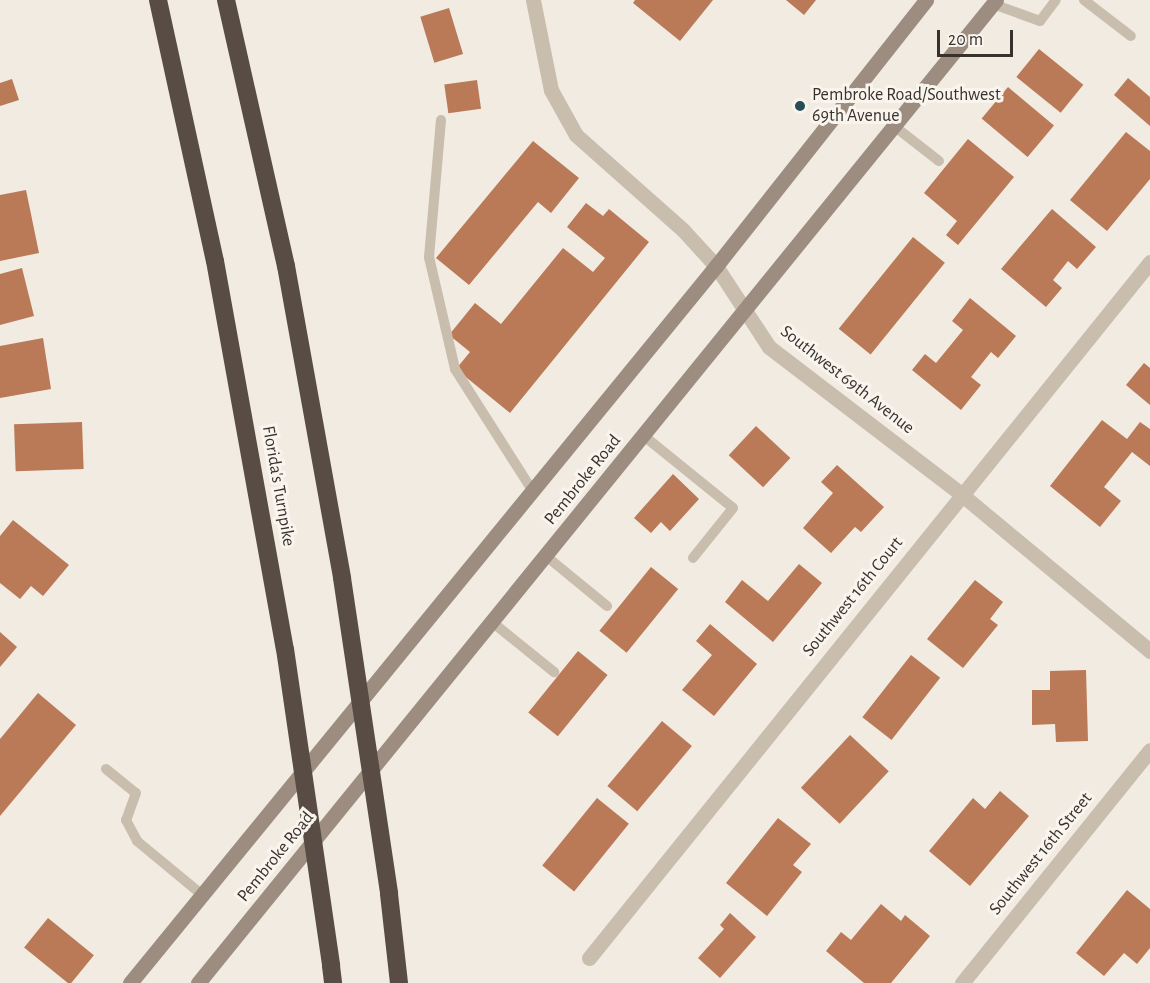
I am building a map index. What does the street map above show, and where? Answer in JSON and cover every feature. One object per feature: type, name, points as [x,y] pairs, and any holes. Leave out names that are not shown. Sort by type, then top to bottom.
[{"type":"highway","name":"Florida's Turnpike","points":[[158,0],[217,272],[285,649],[332,974]]},
{"type":"highway","points":[[226,0],[286,266],[342,578],[389,894],[399,983]]},
{"type":"main road","name":"Pembroke Road","points":[[130,983],[716,266],[926,0]]},
{"type":"main road","name":"Pembroke Road","points":[[198,983],[994,2]]},
{"type":"street","name":"Southwest 69th Avenue","points":[[532,0],[551,90],[576,135],[683,230],[716,266],[744,312],[770,347],[961,494],[1150,651]]},
{"type":"street","name":"Southwest 16th Court","points":[[589,958],[1150,262]]},
{"type":"street","name":"Southwest 16th Street","points":[[962,983],[1150,750]]},
{"type":"lane","points":[[994,2],[1040,21],[1056,0]]},
{"type":"lane","points":[[1084,0],[1131,36]]},
{"type":"lane","points":[[441,120],[429,257],[454,369],[531,490]]},
{"type":"lane","points":[[894,126],[939,161]]},
{"type":"lane","points":[[644,436],[733,508],[693,558]]},
{"type":"lane","points":[[546,556],[607,606]]},
{"type":"lane","points":[[492,622],[554,672]]},
{"type":"lane","points":[[106,769],[136,793],[126,820],[137,841],[201,894]]},
{"type":"building","points":[[635,0],[713,0],[680,41],[633,3]]},
{"type":"building","points":[[786,0],[816,0],[804,15]]},
{"type":"building","points":[[449,8],[463,54],[434,63],[420,17]]},
{"type":"building","points":[[1039,49],[1083,85],[1061,113],[1016,77]]},
{"type":"building","points":[[1128,78],[1150,97],[1150,126],[1114,95]]},
{"type":"building","points":[[12,79],[19,100],[0,106],[0,83]]},
{"type":"building","points":[[477,80],[481,109],[448,113],[444,85]]},
{"type":"building","points":[[1008,87],[1054,126],[1028,157],[982,118]]},
{"type":"building","points":[[1126,132],[1150,151],[1150,179],[1107,231],[1070,200]]},
{"type":"building","points":[[968,139],[1014,177],[958,245],[946,235],[957,221],[924,193]]},
{"type":"building","points":[[533,141],[579,178],[551,213],[538,202],[469,285],[436,258]]},
{"type":"building","points":[[26,190],[39,253],[0,261],[0,195]]},
{"type":"building","points":[[586,203],[603,216],[609,209],[649,242],[510,413],[456,369],[470,352],[449,335],[475,303],[501,324],[563,248],[593,272],[605,258],[567,227]]},
{"type":"building","points":[[1052,209],[1096,247],[1077,269],[1068,261],[1053,280],[1062,288],[1046,307],[1001,269]]},
{"type":"building","points":[[913,237],[945,263],[871,355],[839,329]]},
{"type":"building","points":[[22,268],[34,316],[0,325],[0,274]]},
{"type":"building","points":[[970,298],[1016,336],[998,358],[991,352],[971,377],[981,385],[961,410],[912,370],[925,354],[936,363],[963,330],[952,321]]},
{"type":"building","points":[[43,338],[51,389],[0,398],[0,346]]},
{"type":"building","points":[[1144,363],[1150,368],[1150,405],[1126,385]]},
{"type":"building","points":[[1102,420],[1127,439],[1140,422],[1150,429],[1150,466],[1132,452],[1104,487],[1121,501],[1100,527],[1050,486]]},
{"type":"building","points":[[82,422],[84,469],[16,471],[14,424]]},
{"type":"building","points":[[756,426],[790,458],[763,487],[729,455]]},
{"type":"building","points":[[837,465],[884,507],[861,532],[855,527],[831,553],[803,528],[833,493],[821,482]]},
{"type":"building","points":[[673,474],[699,499],[670,531],[661,522],[651,533],[634,518]]},
{"type":"building","points":[[13,520],[69,565],[43,596],[31,586],[20,599],[0,583],[0,536]]},
{"type":"building","points":[[799,564],[822,583],[773,642],[725,602],[742,580],[768,601]]},
{"type":"building","points":[[651,567],[678,589],[627,653],[599,631]]},
{"type":"building","points":[[975,580],[1003,602],[990,619],[998,625],[963,668],[927,639]]},
{"type":"building","points":[[710,624],[757,664],[714,716],[682,690],[712,655],[696,641]]},
{"type":"building","points":[[0,632],[17,647],[0,667]]},
{"type":"building","points":[[578,651],[608,675],[558,736],[528,712]]},
{"type":"building","points":[[911,655],[940,678],[892,740],[862,717]]},
{"type":"building","points":[[1086,670],[1088,741],[1056,742],[1055,724],[1032,725],[1032,690],[1050,690],[1050,671]]},
{"type":"building","points":[[38,693],[76,725],[0,816],[0,739]]},
{"type":"building","points":[[662,721],[692,746],[637,811],[607,786]]},
{"type":"building","points":[[850,735],[889,771],[840,824],[801,788]]},
{"type":"building","points":[[1000,791],[1029,816],[970,886],[929,851],[973,798],[985,809]]},
{"type":"building","points":[[597,798],[629,824],[574,891],[542,866]]},
{"type":"building","points":[[778,818],[811,844],[793,865],[802,872],[767,916],[726,883]]},
{"type":"building","points":[[1127,890],[1150,909],[1150,948],[1137,964],[1124,953],[1104,976],[1076,953]]},
{"type":"building","points":[[881,904],[901,921],[905,915],[930,936],[891,983],[864,983],[826,951],[841,932],[851,940]]},
{"type":"building","points":[[730,913],[756,937],[720,978],[698,958],[724,929],[720,925]]},
{"type":"building","points":[[48,918],[94,955],[71,983],[68,983],[24,948]]},
{"type":"place","name":"Pembroke Road/Southwest 69th Avenue","points":[[800,106]]}]
